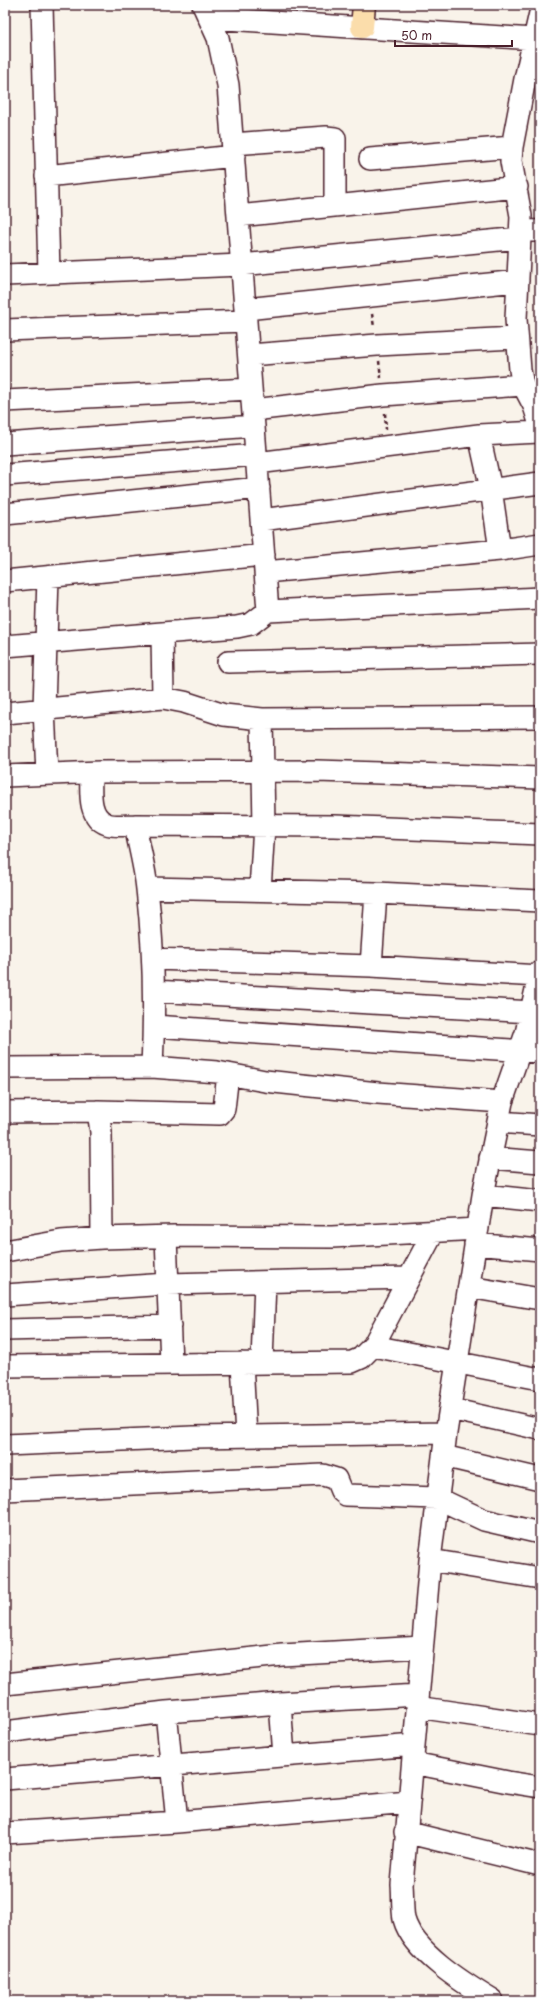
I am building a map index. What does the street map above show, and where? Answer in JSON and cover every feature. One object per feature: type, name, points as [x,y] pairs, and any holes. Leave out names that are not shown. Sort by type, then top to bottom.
[{"type":"main road","points":[[362,27],[364,5]]},
{"type":"street","points":[[42,5],[49,273]]},
{"type":"street","points":[[268,611],[228,84],[224,59],[206,12],[362,27],[534,38]]},
{"type":"street","points":[[538,412],[524,385],[520,370],[516,338],[518,281],[527,233],[521,216],[517,187],[511,161],[512,147],[532,82],[534,38],[540,13]]},
{"type":"street","points":[[46,176],[326,137],[335,138],[335,206]]},
{"type":"street","points":[[370,159],[512,147]]},
{"type":"street","points":[[238,216],[517,187]]},
{"type":"street","points":[[5,274],[241,265],[527,233]]},
{"type":"street","points":[[5,330],[245,315],[370,295],[518,281]]},
{"type":"street","points":[[248,355],[377,345],[516,338]]},
{"type":"street","points":[[5,444],[253,418],[383,395],[524,385]]},
{"type":"street","points":[[5,401],[251,389]]},
{"type":"street","points":[[5,475],[256,459],[479,435],[540,432]]},
{"type":"street","points":[[479,435],[491,489],[500,550]]},
{"type":"street","points":[[261,520],[540,483]]},
{"type":"street","points":[[5,514],[259,488]]},
{"type":"street","points":[[5,581],[48,577],[500,550],[540,544]]},
{"type":"street","points":[[48,577],[44,709],[48,774]]},
{"type":"street","points":[[5,646],[237,627],[251,624],[268,611],[540,598]]},
{"type":"street","points":[[162,633],[163,698]]},
{"type":"street","points":[[228,662],[540,654]]},
{"type":"street","points":[[5,713],[163,698],[184,702],[224,715],[262,719],[540,717]]},
{"type":"street","points":[[260,890],[264,826],[262,719]]},
{"type":"street","points":[[5,776],[91,773],[317,771],[540,778]]},
{"type":"street","points":[[91,773],[92,806],[97,817],[106,824],[335,826],[540,834]]},
{"type":"street","points":[[135,825],[147,888],[153,959],[154,1026],[152,1067]]},
{"type":"street","points":[[147,888],[376,893],[540,901]]},
{"type":"street","points":[[371,966],[376,893]]},
{"type":"street","points":[[153,959],[371,966],[539,980],[532,1012],[530,1052],[500,1112],[490,1158],[476,1237],[446,1433],[430,1560],[409,1802],[405,1832],[402,1885],[404,1919],[412,1936],[438,1963],[465,1984],[493,2001]]},
{"type":"street","points":[[154,991],[532,1012]]},
{"type":"street","points":[[154,1026],[530,1052]]},
{"type":"street","points":[[5,1068],[152,1067],[228,1074],[265,1081],[378,1093],[500,1112],[540,1125]]},
{"type":"street","points":[[5,1112],[98,1111],[220,1114],[224,1109],[228,1074]]},
{"type":"street","points":[[98,1111],[101,1132],[102,1238]]},
{"type":"street","points":[[490,1158],[540,1162]]},
{"type":"street","points":[[483,1195],[540,1201]]},
{"type":"street","points":[[5,1251],[61,1241],[102,1238],[332,1237],[434,1231],[476,1237],[540,1250]]},
{"type":"street","points":[[5,1366],[352,1362],[361,1358],[373,1346],[434,1231]]},
{"type":"street","points":[[166,1237],[171,1364]]},
{"type":"street","points":[[5,1295],[168,1284],[408,1278]]},
{"type":"street","points":[[246,1436],[252,1362],[265,1282]]},
{"type":"street","points":[[469,1287],[540,1299]]},
{"type":"street","points":[[5,1330],[170,1326]]},
{"type":"street","points":[[373,1346],[540,1379]]},
{"type":"street","points":[[450,1410],[540,1429]]},
{"type":"street","points":[[5,1445],[246,1436],[446,1433]]},
{"type":"street","points":[[443,1456],[540,1479]]},
{"type":"street","points":[[5,1490],[323,1475],[336,1479],[341,1492],[346,1495],[437,1498],[484,1520],[540,1533]]},
{"type":"street","points":[[430,1560],[540,1578]]},
{"type":"street","points":[[5,1684],[282,1655],[422,1647]]},
{"type":"street","points":[[5,1732],[166,1712],[280,1703],[418,1701],[540,1725]]},
{"type":"street","points":[[280,1703],[284,1756]]},
{"type":"street","points":[[166,1712],[177,1822]]},
{"type":"street","points":[[5,1779],[284,1756],[413,1754],[508,1782],[540,1787]]},
{"type":"street","points":[[5,1833],[177,1822],[409,1802]]},
{"type":"street","points":[[405,1832],[540,1865]]},
{"type":"path","points":[[370,295],[388,446]]}]
